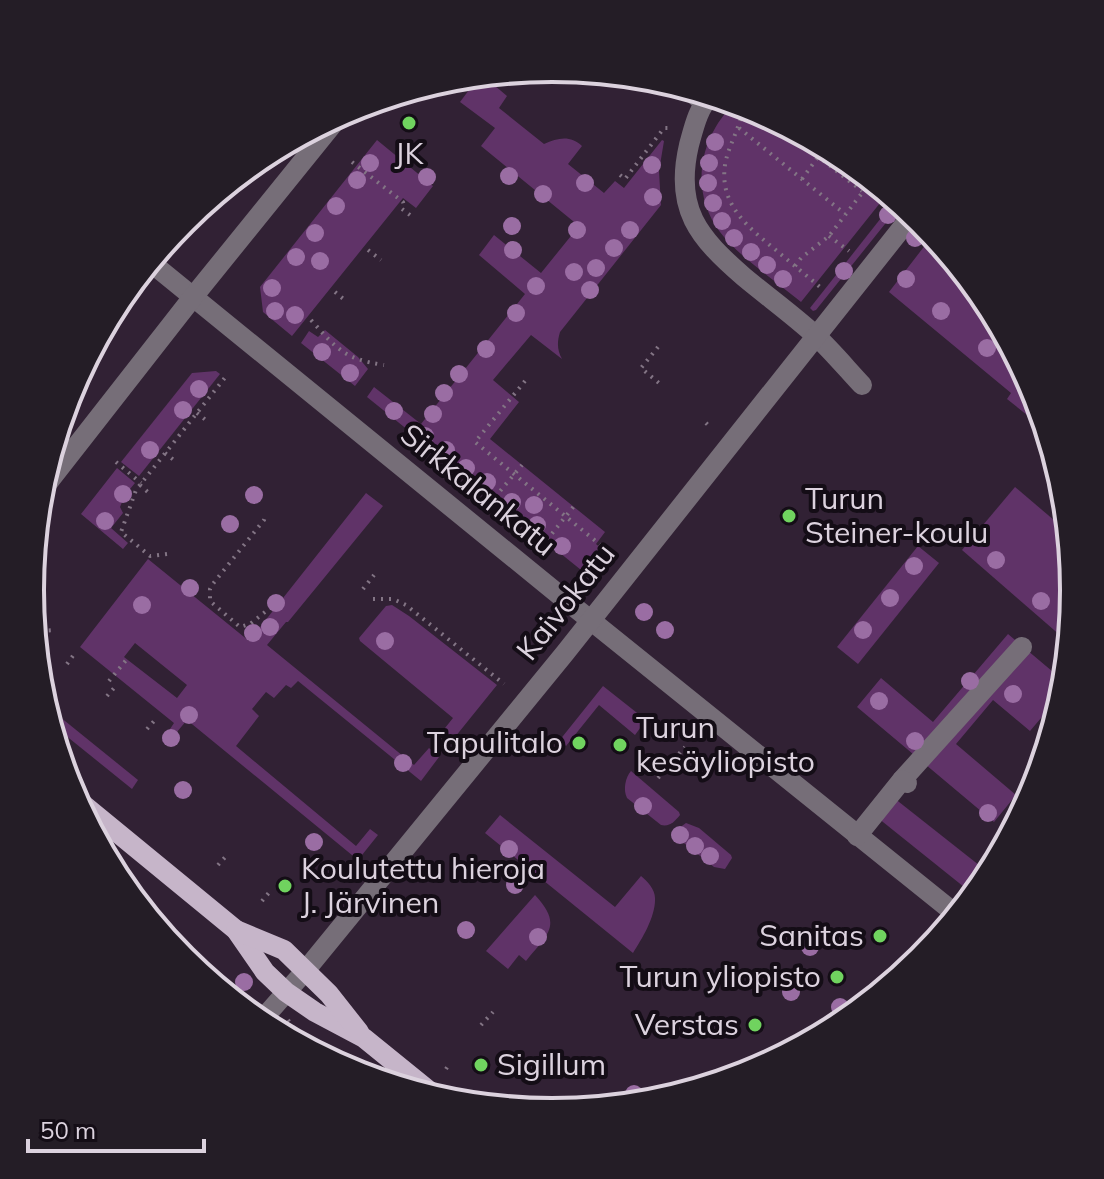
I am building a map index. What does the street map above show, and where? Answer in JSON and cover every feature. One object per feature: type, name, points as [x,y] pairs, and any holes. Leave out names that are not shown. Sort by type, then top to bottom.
[{"type":"main road","points":[[97,816],[236,930],[265,972],[286,992],[315,1012],[364,1038],[413,1078]]},
{"type":"main road","points":[[236,930],[284,950],[329,994],[364,1038]]},
{"type":"street","points":[[704,105],[692,135],[685,170],[691,215],[712,249],[816,336],[862,385]]},
{"type":"street","points":[[59,469],[323,136]]},
{"type":"street","name":"Kaivokatu","points":[[269,1011],[454,791],[905,224]]},
{"type":"street","name":"Sirkkalankatu","points":[[158,269],[948,908]]},
{"type":"street","points":[[857,836],[905,781],[914,760],[1022,647]]},
{"type":"path","points":[[741,118],[726,163],[725,182],[731,203],[743,222],[820,287]]},
{"type":"path","points":[[620,175],[625,179],[664,128],[672,128]]},
{"type":"path","points":[[739,128],[845,214]]},
{"type":"path","points":[[802,179],[818,157]]},
{"type":"path","points":[[795,266],[829,236],[863,191],[820,158]]},
{"type":"path","points":[[352,162],[403,202],[403,207],[414,218]]},
{"type":"path","points":[[829,236],[849,251]]},
{"type":"path","points":[[368,250],[381,260]]},
{"type":"path","points":[[335,292],[347,302]]},
{"type":"path","points":[[311,320],[347,355],[384,365]]},
{"type":"path","points":[[658,347],[641,368],[659,383]]},
{"type":"path","points":[[167,554],[150,556],[121,532],[140,484],[227,375]]},
{"type":"path","points":[[525,381],[475,442],[609,552]]},
{"type":"path","points":[[197,413],[207,421]]},
{"type":"path","points":[[165,453],[175,461]]},
{"type":"path","points":[[116,462],[150,494]]},
{"type":"path","points":[[490,503],[522,465]]},
{"type":"path","points":[[542,546],[574,506]]},
{"type":"path","points":[[265,612],[250,624],[240,627],[210,598],[212,585],[266,514]]},
{"type":"path","points":[[363,589],[374,575]]},
{"type":"path","points":[[373,599],[393,599],[406,605],[504,684]]},
{"type":"path","points":[[417,614],[423,606]]},
{"type":"path","points":[[46,631],[56,630]]},
{"type":"path","points":[[467,654],[473,647]]},
{"type":"path","points":[[67,664],[75,653]]},
{"type":"path","points":[[109,681],[127,659]]},
{"type":"path","points":[[107,696],[115,687]]},
{"type":"path","points":[[147,729],[155,720]]},
{"type":"path","points":[[658,778],[685,747]]},
{"type":"path","points":[[218,865],[228,854]]},
{"type":"path","points":[[262,901],[272,889]]},
{"type":"path","points":[[481,1025],[493,1012]]},
{"type":"path","points":[[285,1015],[292,1025]]},
{"type":"shaded area","points":[[494,85],[507,96],[499,108],[544,144],[564,139],[582,146],[568,164],[604,193],[615,181],[624,188],[664,141],[659,171],[661,205],[560,332],[558,346],[562,359],[531,335],[493,380],[519,402],[490,439],[605,532],[596,544],[604,551],[586,574],[367,397],[374,387],[421,424],[525,294],[479,255],[494,235],[541,273],[579,226],[481,146],[495,128],[460,102],[470,88]]},
{"type":"shaded area","points":[[726,112],[777,134],[834,167],[880,202],[801,302],[747,259],[720,232],[710,216],[704,199],[702,164]]},
{"type":"shaded area","points":[[377,140],[433,186],[416,208],[403,198],[292,336],[263,312],[260,287]]},
{"type":"shaded area","points":[[888,209],[893,214],[816,310],[810,308]]},
{"type":"shaded area","points":[[925,245],[955,280],[992,336],[1030,417],[1007,399],[1011,393],[889,292]]},
{"type":"shaded area","points":[[325,330],[368,369],[355,386],[301,343],[309,331],[318,337]]},
{"type":"shaded area","points":[[216,371],[220,374],[139,476],[121,462],[192,373]]},
{"type":"shaded area","points":[[117,468],[135,483],[120,507],[123,513],[111,528],[128,543],[123,549],[81,514]]},
{"type":"shaded area","points":[[1015,487],[1056,522],[1060,590],[1058,633],[962,550]]},
{"type":"shaded area","points":[[366,493],[383,506],[267,645],[414,765],[429,748],[439,757],[421,781],[298,681],[291,688],[286,685],[274,698],[266,692],[252,709],[259,716],[236,746],[356,846],[370,829],[378,835],[358,860],[187,720],[166,745],[162,741],[174,723],[80,647],[148,559],[249,641]],"holes":[[[135,643],[187,685],[177,698],[124,657]]]},
{"type":"shaded area","points":[[918,546],[939,563],[858,664],[837,647]]},
{"type":"shaded area","points":[[392,605],[497,685],[451,742],[441,733],[453,718],[360,641],[359,638],[386,606]]},
{"type":"shaded area","points":[[1008,634],[1053,672],[1045,714],[1030,731],[993,700],[956,744],[1016,795],[994,822],[857,707],[881,678],[933,722]]},
{"type":"shaded area","points":[[603,686],[646,720],[635,735],[599,705],[566,746],[559,741]]},
{"type":"shaded area","points":[[60,717],[138,780],[132,789],[65,735]]},
{"type":"shaded area","points":[[631,771],[679,812],[674,821],[661,825],[627,798],[625,784]]},
{"type":"shaded area","points":[[894,798],[979,865],[964,887],[878,818]]},
{"type":"shaded area","points":[[500,815],[615,907],[641,876],[646,880],[654,891],[655,905],[648,927],[633,953],[485,833]]},
{"type":"shaded area","points":[[686,823],[699,828],[731,855],[725,869],[714,867],[675,836],[675,831]]},
{"type":"shaded area","points":[[535,895],[548,914],[549,929],[526,961],[519,955],[508,969],[486,951]]},
{"type":"place","name":"JK","points":[[409,123]]},
{"type":"place","name":"Turun Steiner-koulu","points":[[789,516]]},
{"type":"place","name":"Tapulitalo","points":[[579,743]]},
{"type":"place","name":"Turun kesäyliopisto","points":[[620,745]]},
{"type":"place","name":"Koulutettu hieroja J. Järvinen","points":[[285,886]]},
{"type":"place","name":"Sanitas","points":[[880,936]]},
{"type":"place","name":"Turun yliopisto","points":[[837,977]]},
{"type":"place","name":"Verstas","points":[[755,1025]]},
{"type":"place","name":"Sigillum","points":[[481,1065]]}]
